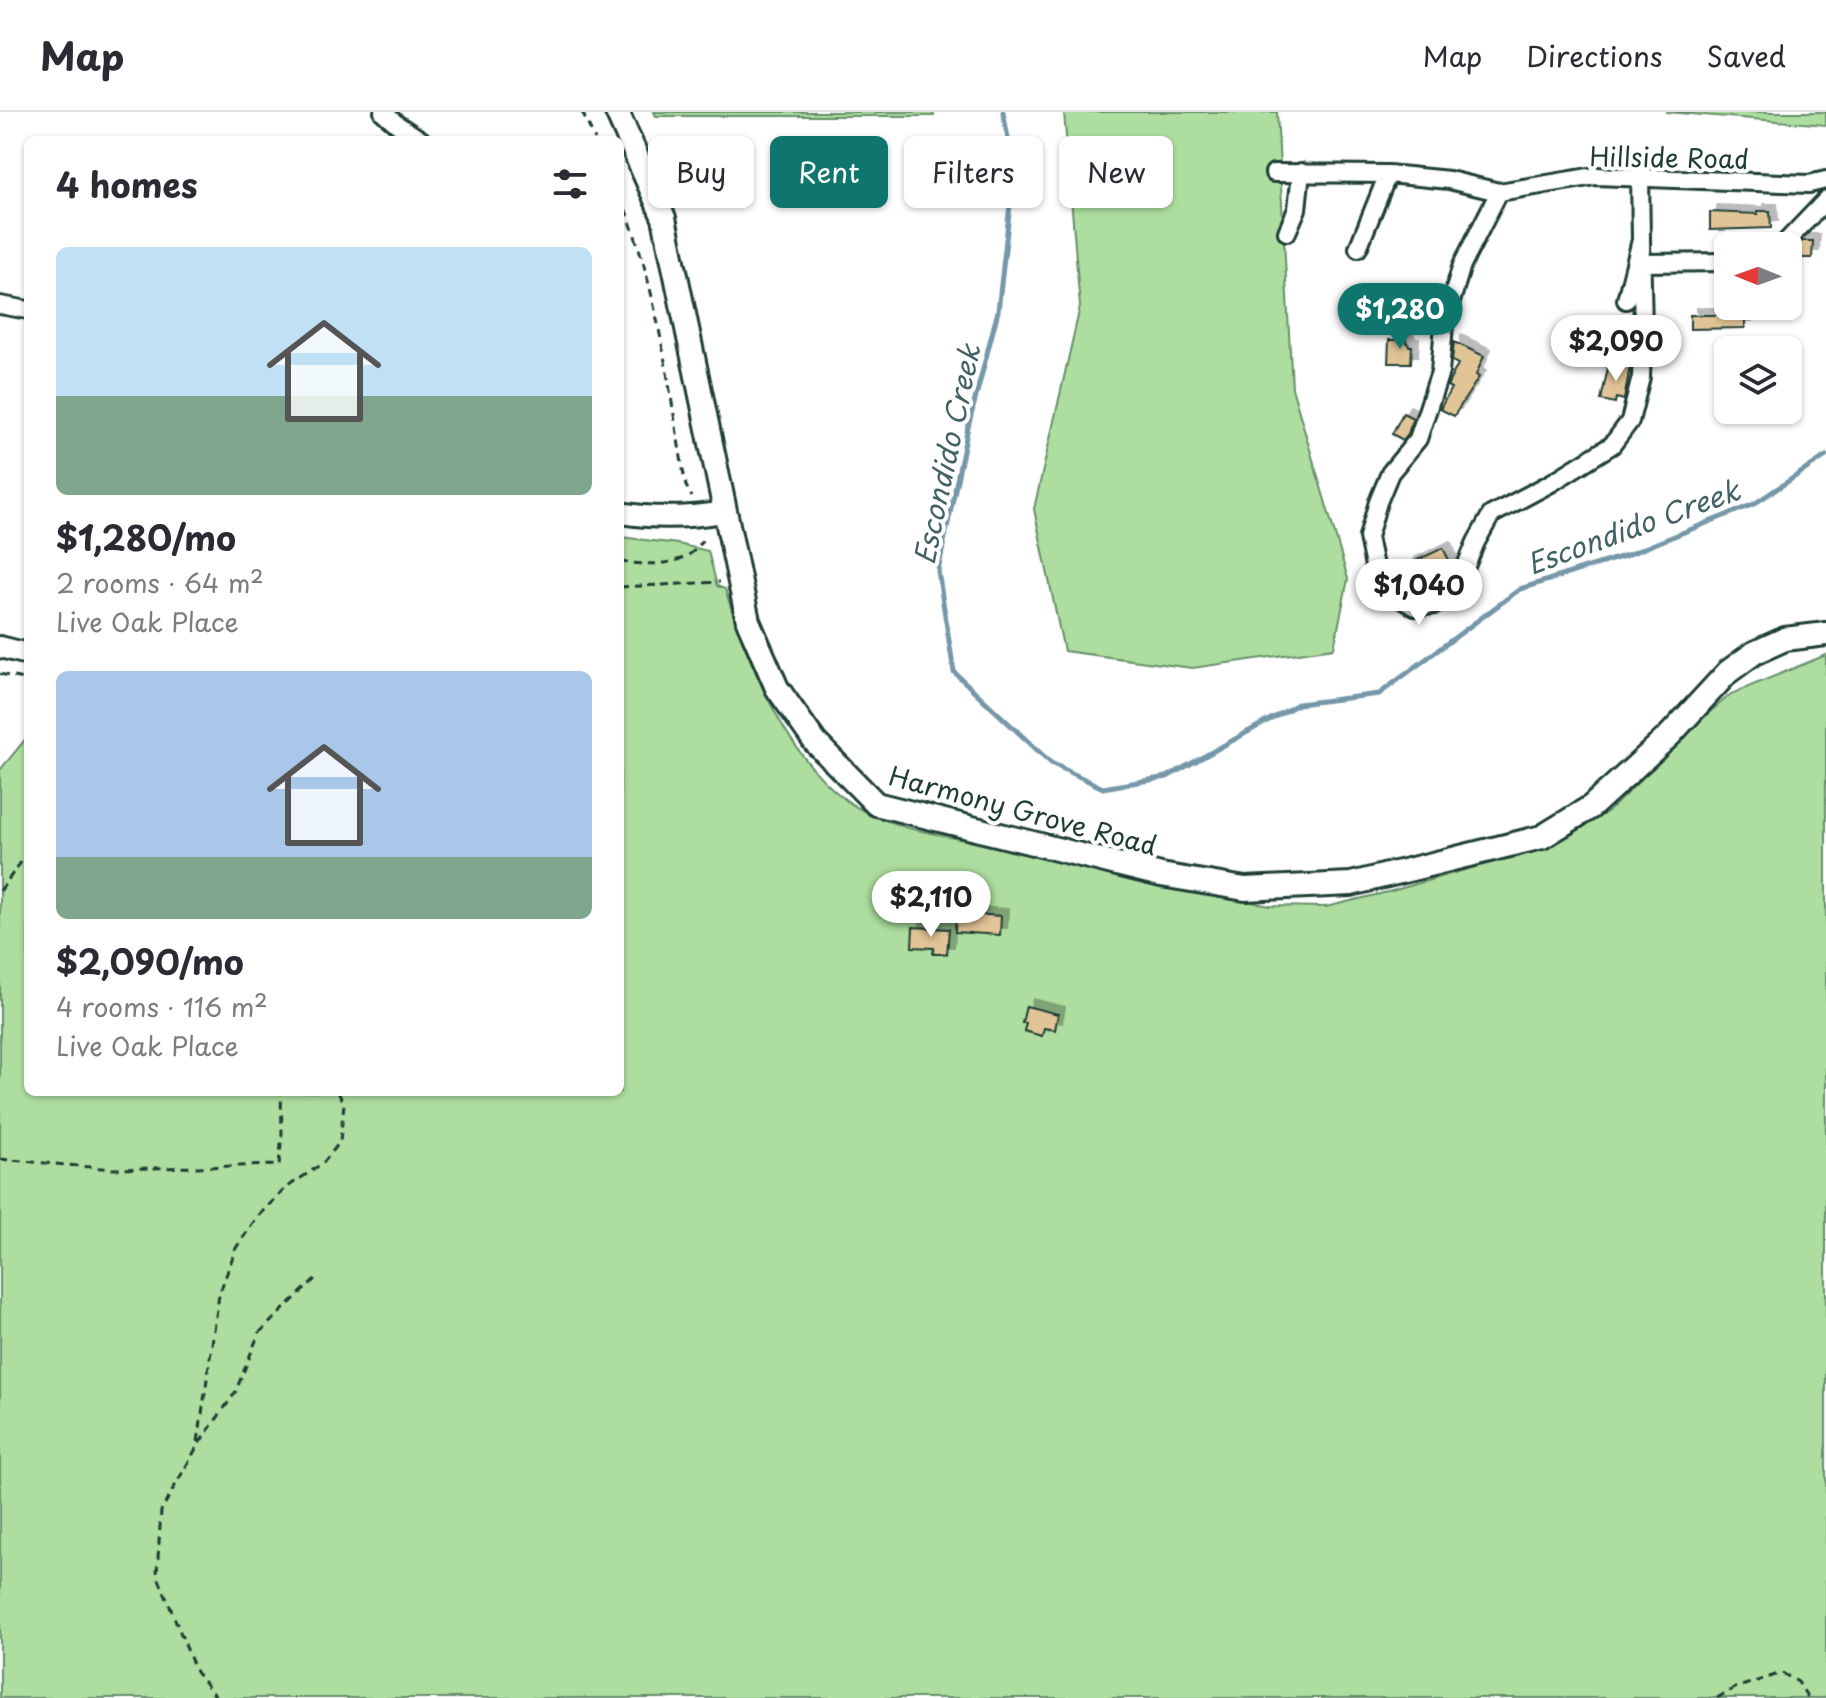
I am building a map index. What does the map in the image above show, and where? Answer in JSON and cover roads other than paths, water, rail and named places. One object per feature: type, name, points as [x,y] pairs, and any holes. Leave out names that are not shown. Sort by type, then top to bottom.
[{"type":"main road","name":"Harmony Grove Road","points":[[617,112],[664,218],[748,621],[777,688],[815,742],[876,804],[1161,875],[1245,889],[1351,884],[1542,837],[1591,807],[1669,736],[1728,672],[1754,653],[1785,639],[1826,634]]},
{"type":"street","points":[[383,112],[416,136]]},
{"type":"street","points":[[1287,232],[1297,209],[1301,172]]},
{"type":"street","name":"Hillside Road","points":[[1274,173],[1388,174],[1449,180],[1499,192],[1595,176],[1809,184],[1826,180]]},
{"type":"street","points":[[1358,248],[1388,174]]},
{"type":"street","points":[[1499,192],[1462,265],[1444,325],[1440,372],[1418,439],[1390,473],[1368,537],[1375,571],[1393,594],[1415,607],[1435,605],[1458,585],[1491,515],[1612,445],[1630,421],[1641,377],[1640,176]]},
{"type":"street","points":[[1795,232],[1826,200]]},
{"type":"street","points":[[1626,300],[1641,240]]},
{"type":"street","points":[[1642,263],[1714,262]]},
{"type":"street","points":[[0,305],[24,309]]},
{"type":"street","points":[[624,514],[651,518],[690,518],[724,512]]},
{"type":"street","points":[[0,647],[24,653]]},
{"type":"waterway","name":"Escondido Creek","points":[[1003,112],[1014,169],[998,311],[968,427],[938,571],[954,672],[1051,763],[1103,788],[1167,777],[1298,704],[1379,694],[1520,589],[1627,555],[1754,504],[1826,456]]}]
